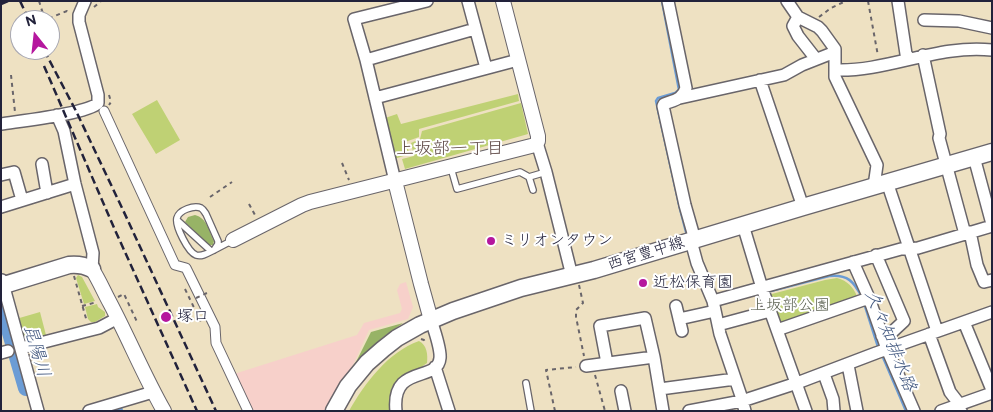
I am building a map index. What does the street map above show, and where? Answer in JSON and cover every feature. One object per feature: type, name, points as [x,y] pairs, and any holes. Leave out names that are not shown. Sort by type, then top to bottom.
[{"type":"main road","name":"西宮豊中線","points":[[334,411],[348,386],[367,363],[383,348],[413,328],[431,320],[521,288],[575,279],[693,240],[992,152]]},
{"type":"main road","points":[[2,283],[69,266],[82,265],[92,270]]},
{"type":"street","points":[[1,124],[94,107],[98,103],[98,95],[79,22],[79,16],[85,1]]},
{"type":"street","points":[[396,411],[395,401],[399,387],[411,378],[426,373],[435,367],[440,361],[441,356],[354,19],[426,1]]},
{"type":"street","points":[[468,1],[486,68]]},
{"type":"street","points":[[503,1],[538,136],[536,143],[546,172],[575,279]]},
{"type":"street","points":[[668,1],[686,88],[684,95],[680,98]]},
{"type":"street","points":[[787,1],[798,17],[822,31],[835,48],[835,77],[877,165],[880,184],[909,249],[950,392],[960,408]]},
{"type":"street","points":[[898,1],[906,54],[910,59]]},
{"type":"street","points":[[798,17],[793,26],[798,36],[816,59]]},
{"type":"street","points":[[924,20],[959,21],[992,28]]},
{"type":"street","points":[[366,60],[475,30]]},
{"type":"street","points":[[835,70],[850,71],[880,66],[965,48],[992,50]]},
{"type":"street","points":[[743,406],[718,325],[714,305],[697,263],[663,106],[680,98],[784,74],[835,52]]},
{"type":"street","points":[[923,56],[946,165],[977,265],[984,282],[992,280]]},
{"type":"street","points":[[375,98],[518,60]]},
{"type":"street","points":[[760,80],[803,207]]},
{"type":"street","points":[[104,111],[177,269],[186,268],[215,327],[216,343],[248,411]]},
{"type":"street","points":[[57,115],[64,131],[75,184],[93,253],[92,270],[164,411]]},
{"type":"street","points":[[233,240],[302,206],[536,143]]},
{"type":"street","points":[[679,319],[714,305],[876,255],[901,248],[918,248],[992,225],[974,157]]},
{"type":"street","points":[[42,164],[47,193]]},
{"type":"street","points":[[1,175],[14,172],[22,200]]},
{"type":"street","points":[[1,207],[75,184]]},
{"type":"street","points":[[743,225],[763,291],[806,411]]},
{"type":"street","points":[[876,255],[904,321],[890,334],[882,336]]},
{"type":"street","points":[[854,262],[864,300],[882,336],[882,351],[914,411]]},
{"type":"street","points":[[2,283],[38,411]]},
{"type":"street","points":[[777,330],[864,300]]},
{"type":"street","points":[[676,306],[682,331]]},
{"type":"street","points":[[718,325],[770,311]]},
{"type":"street","points":[[689,411],[743,406],[797,383],[992,312]]},
{"type":"street","points":[[21,348],[93,330],[118,318]]},
{"type":"street","points":[[607,362],[600,326],[645,318],[663,411]]},
{"type":"street","points":[[941,411],[960,408],[992,391],[964,322]]},
{"type":"street","points":[[590,366],[607,362],[654,357]]},
{"type":"street","points":[[848,364],[857,411]]},
{"type":"street","points":[[435,367],[449,411]]},
{"type":"street","points":[[824,374],[833,399],[834,411]]},
{"type":"street","points":[[660,389],[735,379]]},
{"type":"street","points":[[621,391],[625,411]]},
{"type":"street","points":[[89,411],[154,392]]},
{"type":"lane","points":[[451,166],[457,189],[520,172],[529,177],[546,172]]},
{"type":"lane","points":[[529,177],[532,190]]},
{"type":"lane","points":[[213,251],[218,244],[203,210],[192,208],[179,214],[178,226],[191,252],[199,255],[213,251],[233,240]]},
{"type":"lane","points":[[177,220],[213,251]]},
{"type":"lane","points":[[215,234],[223,240],[233,240]]},
{"type":"lane","points":[[526,383],[531,411]]},
{"type":"path","points":[[39,1],[45,20],[67,11],[73,14]]},
{"type":"path","points":[[812,24],[830,8],[846,1]]},
{"type":"path","points":[[868,1],[880,66]]},
{"type":"path","points":[[11,75],[16,121]]},
{"type":"path","points":[[342,163],[351,185]]},
{"type":"path","points":[[210,197],[232,182]]},
{"type":"path","points":[[249,204],[257,220]]},
{"type":"path","points":[[74,273],[86,320],[90,325]]},
{"type":"path","points":[[575,279],[583,303],[576,310],[576,318],[605,411]]},
{"type":"path","points":[[196,298],[207,293]]},
{"type":"path","points":[[118,297],[124,294],[138,324]]},
{"type":"path","points":[[94,296],[100,306]]},
{"type":"path","points":[[190,300],[200,322]]},
{"type":"path","points":[[82,306],[97,302]]},
{"type":"path","points":[[555,411],[546,370],[590,366]]},
{"type":"shaded area","points":[[406,282],[413,307],[408,319],[369,330],[354,363],[328,411],[252,411],[234,374],[357,335],[364,323],[400,313],[402,309],[397,290],[400,284]]},
{"type":"green space","points":[[518,94],[519,101],[419,129],[419,137],[405,142],[410,154],[394,159],[382,119],[397,114],[401,124]]},
{"type":"green space","points":[[157,100],[180,140],[156,154],[132,114]]},
{"type":"green space","points":[[521,103],[528,134],[405,169],[402,159],[414,156],[411,143],[420,139],[422,131]]},
{"type":"green space","points":[[195,215],[207,225],[214,241],[213,245],[209,245],[185,222],[188,217]]},
{"type":"green space","points":[[78,275],[82,277],[95,301],[84,304],[76,278]]},
{"type":"green space","name":"上坂部公園","points":[[837,278],[850,285],[857,296],[780,327],[768,295]]},
{"type":"green space","points":[[97,304],[105,312],[105,316],[95,322],[91,322],[88,319],[85,307]]},
{"type":"green space","points":[[40,312],[47,339],[27,344],[22,341],[16,319]]},
{"type":"green space","points":[[403,323],[382,338],[355,364],[371,332]]},
{"type":"green space","points":[[419,341],[426,350],[427,363],[394,384],[390,399],[391,411],[349,411],[370,379],[387,361],[408,346]]},
{"type":"waterway","name":"久々知排水路","points":[[662,1],[679,90],[658,98],[656,101],[686,232]]},
{"type":"waterway","name":"久々知排水路","points":[[767,292],[829,276],[841,276],[850,280],[862,297]]},
{"type":"waterway","name":"昆陽川","points":[[1,302],[26,388]]},
{"type":"waterway","name":"久々知排水路","points":[[864,303],[879,350]]},
{"type":"waterway","name":"久々知排水路","points":[[882,355],[906,411]]},
{"type":"railway","points":[[1,4],[8,1]]},
{"type":"railway","points":[[20,1],[24,10]]},
{"type":"railway","points":[[49,60],[76,111],[216,411]]},
{"type":"railway","points":[[44,66],[115,230],[197,411]]},
{"type":"place","name":"ミリオンタウン","points":[[491,241]]},
{"type":"place","name":"近松保育園","points":[[643,283]]},
{"type":"place","name":"塚口","points":[[166,317]]},
{"type":"district","name":"上坂部一丁目","points":[[450,149]]}]
